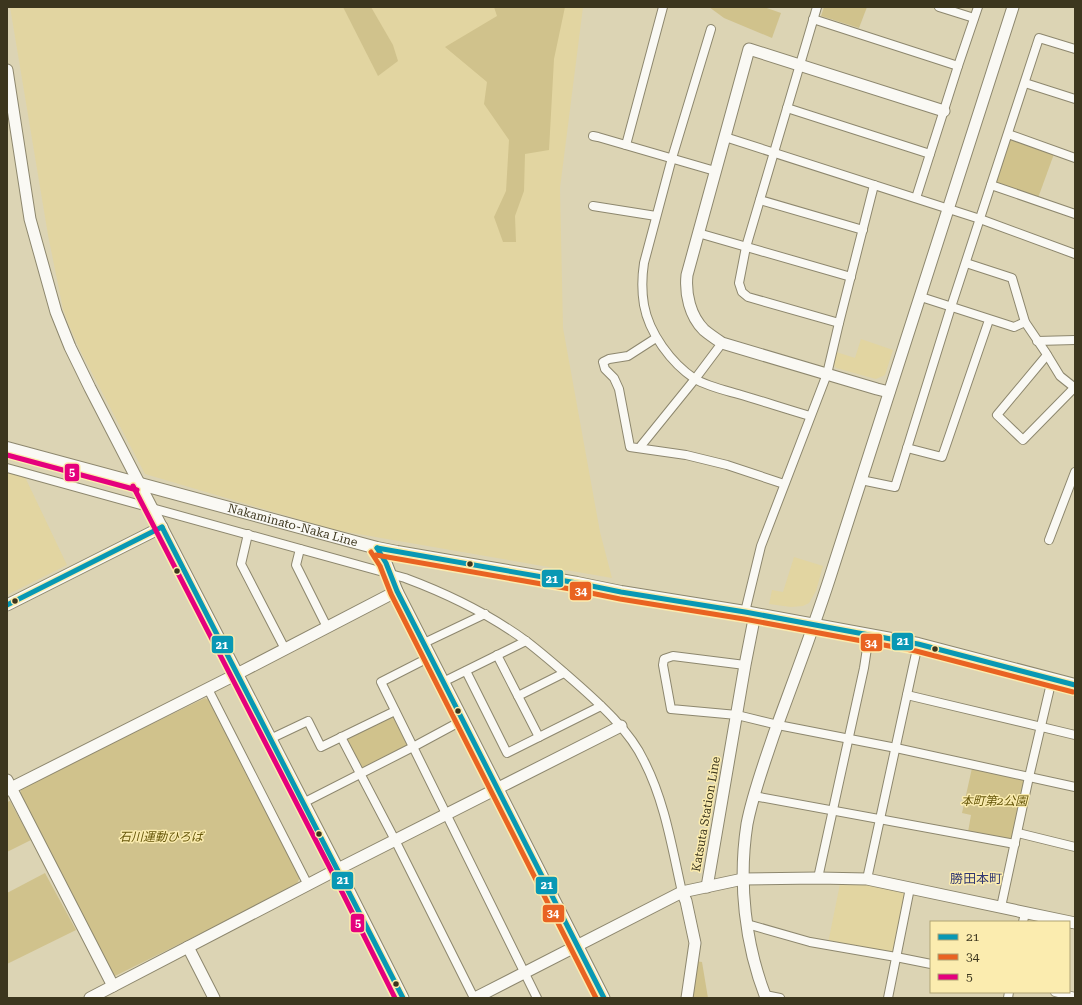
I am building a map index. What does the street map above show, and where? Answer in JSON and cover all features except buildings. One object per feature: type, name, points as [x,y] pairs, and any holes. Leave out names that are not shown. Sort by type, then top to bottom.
[{"type":"main road","name":"Nakaminato-Naka Line","points":[[7,448],[377,548],[621,592],[814,624],[918,644],[1075,685]]},
{"type":"street","points":[[626,144],[663,7]]},
{"type":"street","points":[[817,7],[746,247],[739,283],[742,292],[748,297],[839,323]]},
{"type":"street","points":[[939,7],[974,18]]},
{"type":"street","points":[[916,198],[978,7]]},
{"type":"street","points":[[780,998],[766,996],[752,957],[744,902],[743,879],[747,824],[754,796],[814,624],[1013,7]]},
{"type":"street","points":[[813,19],[958,66]]},
{"type":"street","points":[[711,29],[672,158],[644,263],[644,305],[656,338],[671,358],[696,379],[715,387],[810,416]]},
{"type":"street","points":[[861,480],[894,487],[1039,38],[1075,49]]},
{"type":"street","points":[[889,392],[722,343],[704,329],[698,322],[689,303],[686,283],[687,274],[750,49],[944,111]]},
{"type":"street","points":[[7,70],[30,219],[56,312],[70,347],[403,998]]},
{"type":"street","points":[[1024,83],[1075,99]]},
{"type":"street","points":[[787,108],[930,154]]},
{"type":"street","points":[[1008,134],[1075,158]]},
{"type":"street","points":[[593,136],[626,144],[715,171]]},
{"type":"street","points":[[725,137],[980,219],[1075,254]]},
{"type":"street","points":[[991,184],[1075,214]]},
{"type":"street","points":[[750,613],[761,546],[827,374],[874,185]]},
{"type":"street","points":[[760,200],[863,230]]},
{"type":"street","points":[[593,206],[656,216]]},
{"type":"street","points":[[698,233],[851,277]]},
{"type":"street","points":[[966,262],[1012,278],[1025,322],[1047,355],[1060,376],[1074,388],[1023,440],[997,415],[1047,355]]},
{"type":"street","points":[[920,297],[1014,327],[1025,322]]},
{"type":"street","points":[[907,448],[942,457],[989,320]]},
{"type":"street","points":[[656,338],[628,356],[609,359],[603,362],[614,378],[619,389],[630,446],[686,455],[727,465],[784,484]]},
{"type":"street","points":[[1037,341],[1075,340]]},
{"type":"street","points":[[640,447],[696,379],[722,343]]},
{"type":"street","points":[[7,468],[389,573],[416,582],[465,604],[485,614],[526,641],[601,706],[620,726],[644,761],[657,792],[666,820],[695,943],[687,998]]},
{"type":"street","points":[[1048,540],[1075,472]]},
{"type":"street","points":[[7,605],[162,527]]},
{"type":"street","points":[[248,534],[241,564],[285,649]]},
{"type":"street","points":[[300,548],[296,565],[327,627]]},
{"type":"street","points":[[377,548],[386,563],[397,591],[430,657],[604,998]]},
{"type":"street","points":[[113,986],[8,786],[208,689],[397,591]]},
{"type":"street","name":"Katsuta Station Line","points":[[475,998],[682,892],[707,887],[745,666],[750,613]]},
{"type":"street","points":[[424,643],[485,614]]},
{"type":"street","points":[[818,878],[864,668],[869,635]]},
{"type":"street","points":[[444,682],[526,641]]},
{"type":"street","points":[[866,879],[918,644]]},
{"type":"street","points":[[497,655],[539,737]]},
{"type":"street","points":[[745,666],[673,656],[664,659],[663,665],[671,709],[736,715],[1075,787]]},
{"type":"street","points":[[430,657],[381,682],[537,998]]},
{"type":"street","points":[[466,671],[507,753],[601,706]]},
{"type":"street","points":[[518,696],[564,673]]},
{"type":"street","points":[[1001,907],[1040,726],[1052,679]]},
{"type":"street","points":[[208,689],[308,885]]},
{"type":"street","points":[[907,696],[1075,735]]},
{"type":"street","points":[[270,739],[308,721],[321,747],[395,711]]},
{"type":"street","points":[[303,803],[463,720]]},
{"type":"street","points":[[90,998],[394,840],[620,726]]},
{"type":"street","points":[[341,737],[475,998]]},
{"type":"street","points":[[754,796],[1015,844]]},
{"type":"street","points":[[1018,833],[1075,847]]},
{"type":"street","points":[[707,887],[743,879],[866,879],[1001,907],[1024,918],[1055,921]]},
{"type":"street","points":[[888,998],[910,888]]},
{"type":"street","points":[[747,924],[810,942],[896,956],[930,964]]},
{"type":"street","points":[[188,947],[214,998]]},
{"type":"street","points":[[1059,993],[1075,997]]},
{"type":"shaded area","points":[[10,7],[583,7],[560,188],[563,328],[600,532],[612,578],[335,530],[145,474],[81,352],[63,309],[48,235]]},
{"type":"shaded area","points":[[861,339],[893,350],[885,375],[876,379],[836,368],[833,364],[836,352],[855,358]]},
{"type":"shaded area","points":[[7,472],[25,477],[67,565],[7,595]]},
{"type":"shaded area","points":[[794,557],[823,566],[816,591],[809,603],[803,606],[791,607],[769,604],[772,590],[783,592]]},
{"type":"shaded area","points":[[865,882],[905,890],[907,893],[896,950],[893,953],[828,943],[840,884]]},
{"type":"green space","points":[[343,7],[371,7],[393,45],[398,61],[378,76]]},
{"type":"green space","points":[[494,7],[565,7],[554,59],[549,150],[525,154],[524,191],[515,216],[516,242],[503,242],[494,217],[506,191],[509,140],[484,104],[487,82],[445,47],[497,16]]},
{"type":"green space","points":[[709,7],[764,7],[781,13],[772,38],[724,18]]},
{"type":"green space","points":[[824,7],[867,7],[859,28],[821,16]]},
{"type":"green space","points":[[1013,139],[1054,154],[1038,198],[996,183],[1009,140]]},
{"type":"green space","name":"石川運動ひろば","points":[[205,698],[209,700],[300,877],[296,886],[113,977],[20,796],[21,788]]},
{"type":"green space","points":[[395,711],[413,747],[360,774],[341,737]]},
{"type":"green space","name":"本町第2公園","points":[[972,768],[1024,780],[1025,783],[1013,837],[1008,841],[968,832],[971,815],[962,813]]},
{"type":"green space","points":[[10,801],[31,840],[7,852],[7,802]]},
{"type":"green space","points":[[45,873],[76,930],[7,964],[7,893]]},
{"type":"green space","points":[[695,961],[702,962],[708,998],[691,998]]},
{"type":"transit line","name":"5","points":[[7,455],[137,490]]},
{"type":"transit line","name":"5","points":[[133,486],[332,872],[395,998]]},
{"type":"transit line","name":"21","points":[[162,527],[403,998]]},
{"type":"transit line","name":"21","points":[[7,605],[162,527]]},
{"type":"transit line","name":"21","points":[[377,548],[621,592],[745,612],[918,644],[1075,685]]},
{"type":"transit line","name":"21","points":[[377,548],[386,563],[397,591],[604,998]]},
{"type":"transit line","name":"34","points":[[371,552],[380,566],[391,594],[596,998]]},
{"type":"transit line","name":"34","points":[[376,555],[620,599],[744,619],[916,651],[1073,692]]},
{"type":"district","name":"勝田本町","points":[[976,878]]}]
